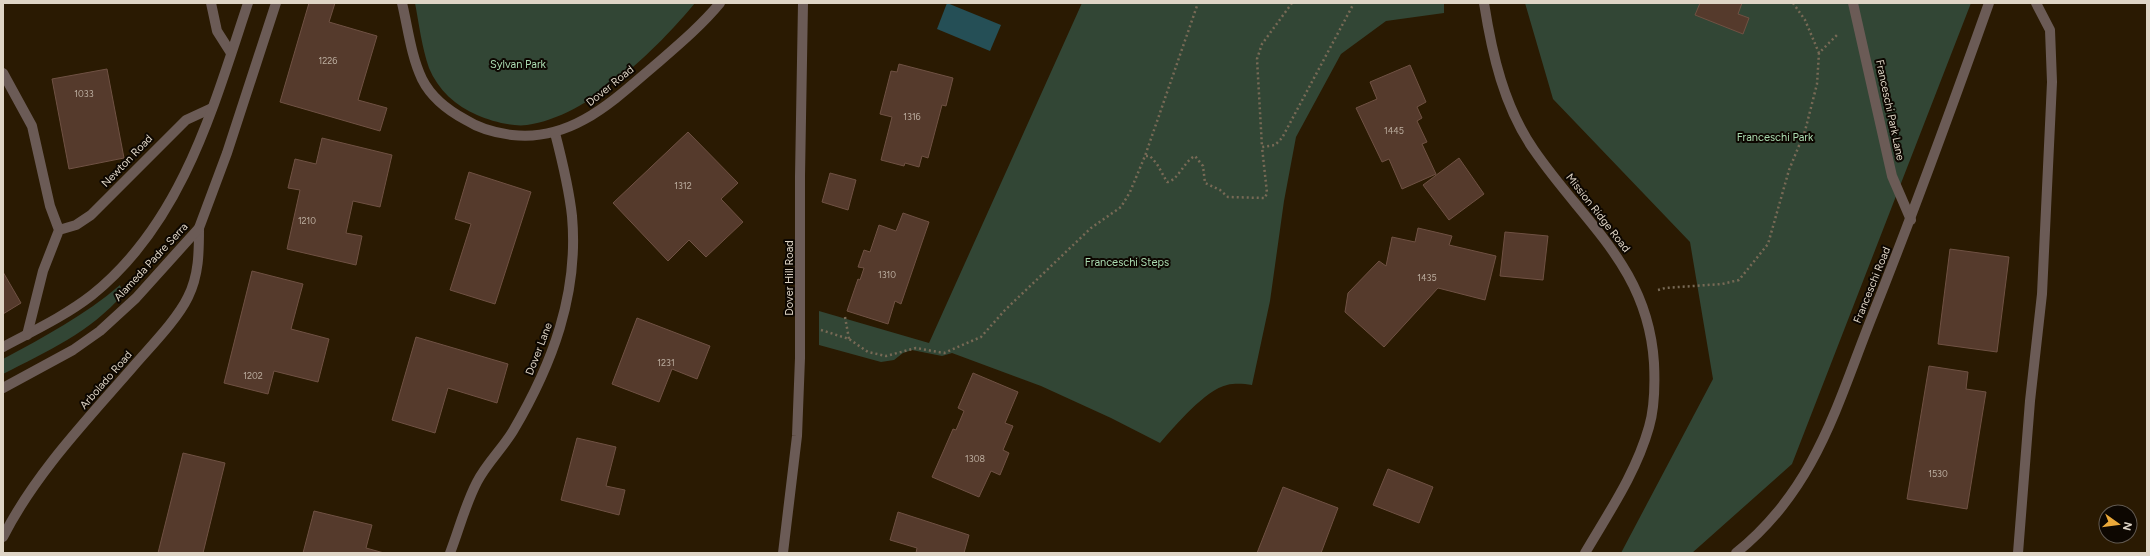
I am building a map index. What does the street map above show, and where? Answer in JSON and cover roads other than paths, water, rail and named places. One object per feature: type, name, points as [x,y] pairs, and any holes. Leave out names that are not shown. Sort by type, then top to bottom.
[{"type":"street","points":[[211,3],[217,31],[231,53]]},
{"type":"street","name":"Alameda Padre Serra","points":[[3,347],[92,295],[123,266],[141,246],[160,220],[186,173],[212,108],[248,3]]},
{"type":"street","name":"Alameda Padre Serra","points":[[3,388],[73,350],[100,331],[136,298],[199,228],[227,153],[276,3]]},
{"type":"street","name":"Dover Road","points":[[402,3],[416,62],[423,80],[430,91],[455,114],[485,130],[503,134],[538,136],[555,133],[570,128],[609,104],[685,39],[720,3]]},
{"type":"street","name":"Dover Hill Road","points":[[783,553],[797,436],[800,366],[800,176],[803,3]]},
{"type":"street","name":"Mission Ridge Road","points":[[1484,3],[1491,48],[1507,100],[1533,150],[1618,257],[1639,296],[1652,338],[1655,382],[1650,426],[1635,467],[1586,553]]},
{"type":"street","name":"Franceschi Road","points":[[1736,553],[1775,515],[1792,493],[1817,454],[1836,413],[1864,335],[1911,220],[1989,3]]},
{"type":"street","points":[[2018,553],[2030,401],[2042,294],[2052,82],[2050,30],[2036,3]]},
{"type":"street","name":"Franceschi Park Lane","points":[[1854,7],[1892,176],[1911,220]]},
{"type":"street","points":[[3,73],[32,126],[50,206],[60,230],[43,271],[27,334]]},
{"type":"street","name":"Newton Road","points":[[60,230],[76,225],[91,215],[186,120],[212,108]]},
{"type":"street","name":"Dover Lane","points":[[450,553],[477,482],[513,431],[538,384],[557,340],[564,318],[571,269],[572,216],[555,133]]},
{"type":"street","name":"Arbolado Road","points":[[3,537],[20,505],[52,461],[152,345],[188,298],[199,261],[199,228]]},
{"type":"water","points":[[947,3],[1001,25],[990,51],[937,29]]},
{"type":"park label","name":"Sylvan Park","points":[[518,64]]},
{"type":"park label","name":"Franceschi Park","points":[[1775,137]]},
{"type":"park label","name":"Franceschi Steps","points":[[1127,262]]}]
